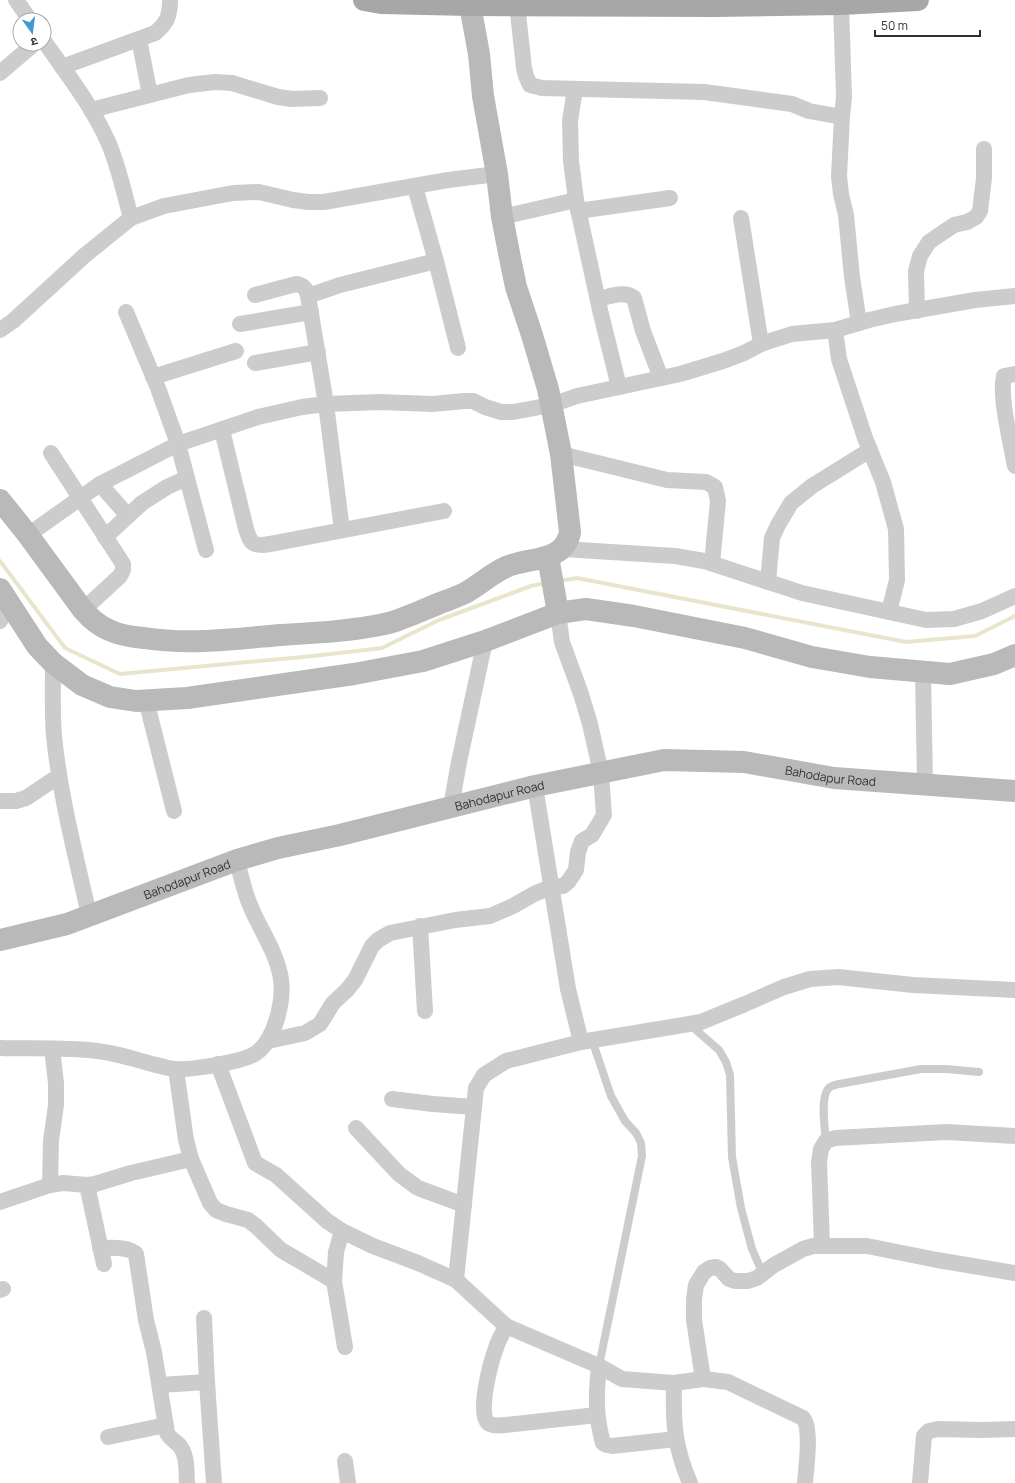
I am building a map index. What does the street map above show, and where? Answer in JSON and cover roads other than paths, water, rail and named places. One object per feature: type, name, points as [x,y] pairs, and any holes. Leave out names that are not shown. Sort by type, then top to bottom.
[{"type":"main road","points":[[364,0],[381,2],[841,4],[918,0]]},
{"type":"street","points":[[16,0],[24,12]]},
{"type":"street","points":[[62,67],[155,33],[165,24],[169,14],[170,0]]},
{"type":"street","points":[[268,1041],[300,1034],[313,1029],[320,1024],[333,1003],[355,980],[372,946],[378,940],[390,933],[420,926],[490,916],[504,911],[534,894],[551,887],[563,886],[568,882],[576,870],[578,852],[582,841],[592,835],[604,815],[601,773],[590,724],[562,642],[557,606],[553,558],[569,539],[570,532],[561,454],[551,404],[537,351],[516,287],[502,217],[497,174],[483,96],[479,54],[470,2]]},
{"type":"street","points":[[517,2],[524,68],[530,85],[542,88],[704,92],[792,104],[809,111],[842,117]]},
{"type":"street","points":[[841,4],[844,97],[839,176],[841,194],[846,214],[852,277],[859,323]]},
{"type":"street","points":[[139,39],[150,95]]},
{"type":"street","points":[[0,73],[25,52]]},
{"type":"street","points":[[52,52],[91,110],[109,144],[131,218]]},
{"type":"street","points":[[91,110],[189,85],[215,82],[232,83],[278,97],[292,99],[320,98]]},
{"type":"street","points":[[575,89],[570,121],[571,161],[577,206],[619,387]]},
{"type":"street","points":[[917,311],[916,271],[920,256],[929,242],[954,225],[967,222],[976,217],[980,211],[984,178],[984,149]]},
{"type":"street","points":[[0,330],[13,321],[84,256],[131,218],[164,206],[233,193],[259,192],[293,200],[324,202],[448,180],[497,174]]},
{"type":"street","points":[[415,187],[458,348]]},
{"type":"street","points":[[502,217],[577,206],[670,198]]},
{"type":"street","points":[[741,218],[760,344]]},
{"type":"street","points":[[308,296],[340,285],[436,261]]},
{"type":"street","points":[[255,295],[296,284],[302,285],[308,296],[326,404],[342,530]]},
{"type":"street","points":[[598,299],[621,294],[629,295],[634,298],[661,378]]},
{"type":"street","points":[[28,535],[100,484],[178,444],[258,417],[302,407],[326,404],[380,402],[432,404],[473,401],[501,412],[514,412],[551,404],[577,396],[661,378],[723,361],[744,353],[760,344],[792,334],[835,330],[876,318],[975,300],[1015,296]]},
{"type":"street","points":[[126,312],[153,377],[178,444],[206,550]]},
{"type":"street","points":[[240,324],[311,312]]},
{"type":"street","points":[[835,330],[839,359],[852,402],[883,482],[896,529],[897,580],[889,612]]},
{"type":"street","points":[[153,377],[236,351]]},
{"type":"street","points":[[255,363],[318,352]]},
{"type":"street","points":[[1015,374],[1004,376],[1003,394],[1015,466]]},
{"type":"street","points":[[222,430],[246,528],[250,540],[254,545],[265,545],[444,511]]},
{"type":"street","points":[[768,582],[772,538],[791,503],[812,486],[870,450]]},
{"type":"street","points":[[51,453],[123,564],[123,570],[120,576],[82,610]]},
{"type":"street","points":[[561,454],[667,480],[706,482],[715,487],[718,501],[712,564]]},
{"type":"street","points":[[105,537],[142,503],[167,487],[187,478]]},
{"type":"street","points":[[100,484],[128,516]]},
{"type":"street","points":[[0,500],[28,535],[82,610],[93,620],[109,630],[131,637],[158,640],[199,642],[356,628],[389,622],[465,593],[498,571],[512,564],[553,558],[675,556],[712,564],[802,593],[926,620],[954,619],[982,611],[1015,596]]},
{"type":"street","points":[[3,605],[53,663],[82,685],[110,697],[136,701],[187,698],[354,674],[422,661],[485,641],[557,606],[600,611],[746,638],[812,657],[870,667],[950,674],[994,664],[1015,655]]},
{"type":"street","points":[[452,807],[459,762],[485,641]]},
{"type":"street","points":[[53,663],[54,735],[59,776],[89,916]]},
{"type":"street","points":[[923,671],[925,785]]},
{"type":"street","points":[[146,700],[174,811]]},
{"type":"street","name":"Bahodapur Road","points":[[0,940],[66,924],[237,860],[278,848],[340,835],[535,786],[664,760],[744,762],[834,778],[1015,791]]},
{"type":"street","points":[[0,801],[16,801],[26,798],[59,776]]},
{"type":"street","points":[[535,786],[568,989],[587,1041]]},
{"type":"street","points":[[0,1048],[81,1049],[105,1052],[176,1069],[218,1064],[238,1060],[256,1054],[268,1041],[273,1030],[281,996],[281,979],[276,958],[253,912],[237,860]]},
{"type":"street","points":[[420,926],[425,1010]]},
{"type":"street","points":[[456,1280],[476,1088],[484,1075],[506,1061],[587,1041],[701,1022],[784,987],[810,980],[838,977],[913,985],[1015,990]]},
{"type":"street","points":[[50,1185],[51,1147],[56,1104],[56,1083],[52,1049]]},
{"type":"street","points":[[218,1064],[255,1163],[276,1175],[327,1221],[342,1231],[373,1246],[418,1263],[456,1280],[506,1326],[599,1366],[622,1379],[674,1383],[703,1379],[728,1382],[803,1418],[806,1422],[808,1431],[805,1483]]},
{"type":"street","points":[[176,1069],[186,1140],[191,1159],[210,1203],[216,1210],[248,1220],[281,1250],[334,1281]]},
{"type":"street","points":[[392,1099],[474,1107]]},
{"type":"street","points":[[356,1128],[399,1174],[418,1188],[464,1205]]},
{"type":"street","points":[[822,1245],[819,1162],[821,1149],[826,1140],[835,1138],[946,1132],[1015,1136]]},
{"type":"street","points":[[0,1202],[50,1185],[63,1183],[87,1185],[130,1173],[191,1159]]},
{"type":"street","points":[[87,1185],[104,1264]]},
{"type":"street","points":[[342,1231],[336,1252],[334,1281],[345,1347]]},
{"type":"street","points":[[703,1379],[694,1320],[694,1299],[696,1285],[704,1272],[710,1268],[716,1267],[729,1278],[740,1282],[748,1282],[757,1278],[774,1265],[804,1249],[822,1245],[867,1246],[937,1260],[1015,1273]]},
{"type":"street","points":[[100,1248],[132,1250],[136,1254],[146,1320],[154,1352],[167,1432],[171,1439],[178,1444],[184,1453],[187,1483]]},
{"type":"street","points":[[204,1318],[214,1483]]},
{"type":"street","points":[[506,1326],[496,1348],[487,1377],[485,1418],[489,1423],[493,1425],[506,1425],[597,1416]]},
{"type":"street","points":[[599,1366],[596,1395],[597,1416],[603,1442],[612,1446],[676,1439]]},
{"type":"street","points":[[160,1385],[207,1382]]},
{"type":"street","points":[[674,1383],[673,1413],[676,1439],[682,1462],[690,1483]]},
{"type":"street","points":[[108,1437],[166,1425]]},
{"type":"street","points":[[920,1483],[924,1436],[929,1431],[938,1429],[1015,1430]]},
{"type":"street","points":[[345,1461],[348,1483]]},
{"type":"lane","points":[[689,1024],[719,1050],[726,1062],[730,1075],[732,1157],[741,1208],[752,1249],[763,1274]]},
{"type":"lane","points":[[587,1041],[611,1096],[625,1121],[636,1133],[641,1143],[642,1156],[599,1366]]},
{"type":"lane","points":[[826,1140],[824,1094],[829,1087],[921,1069],[946,1069],[979,1072]]},
{"type":"waterway","points":[[0,561],[65,648],[120,674],[382,648],[439,620],[531,586],[546,583]]},
{"type":"waterway","points":[[559,581],[577,578],[906,642],[975,636],[1015,616]]}]
